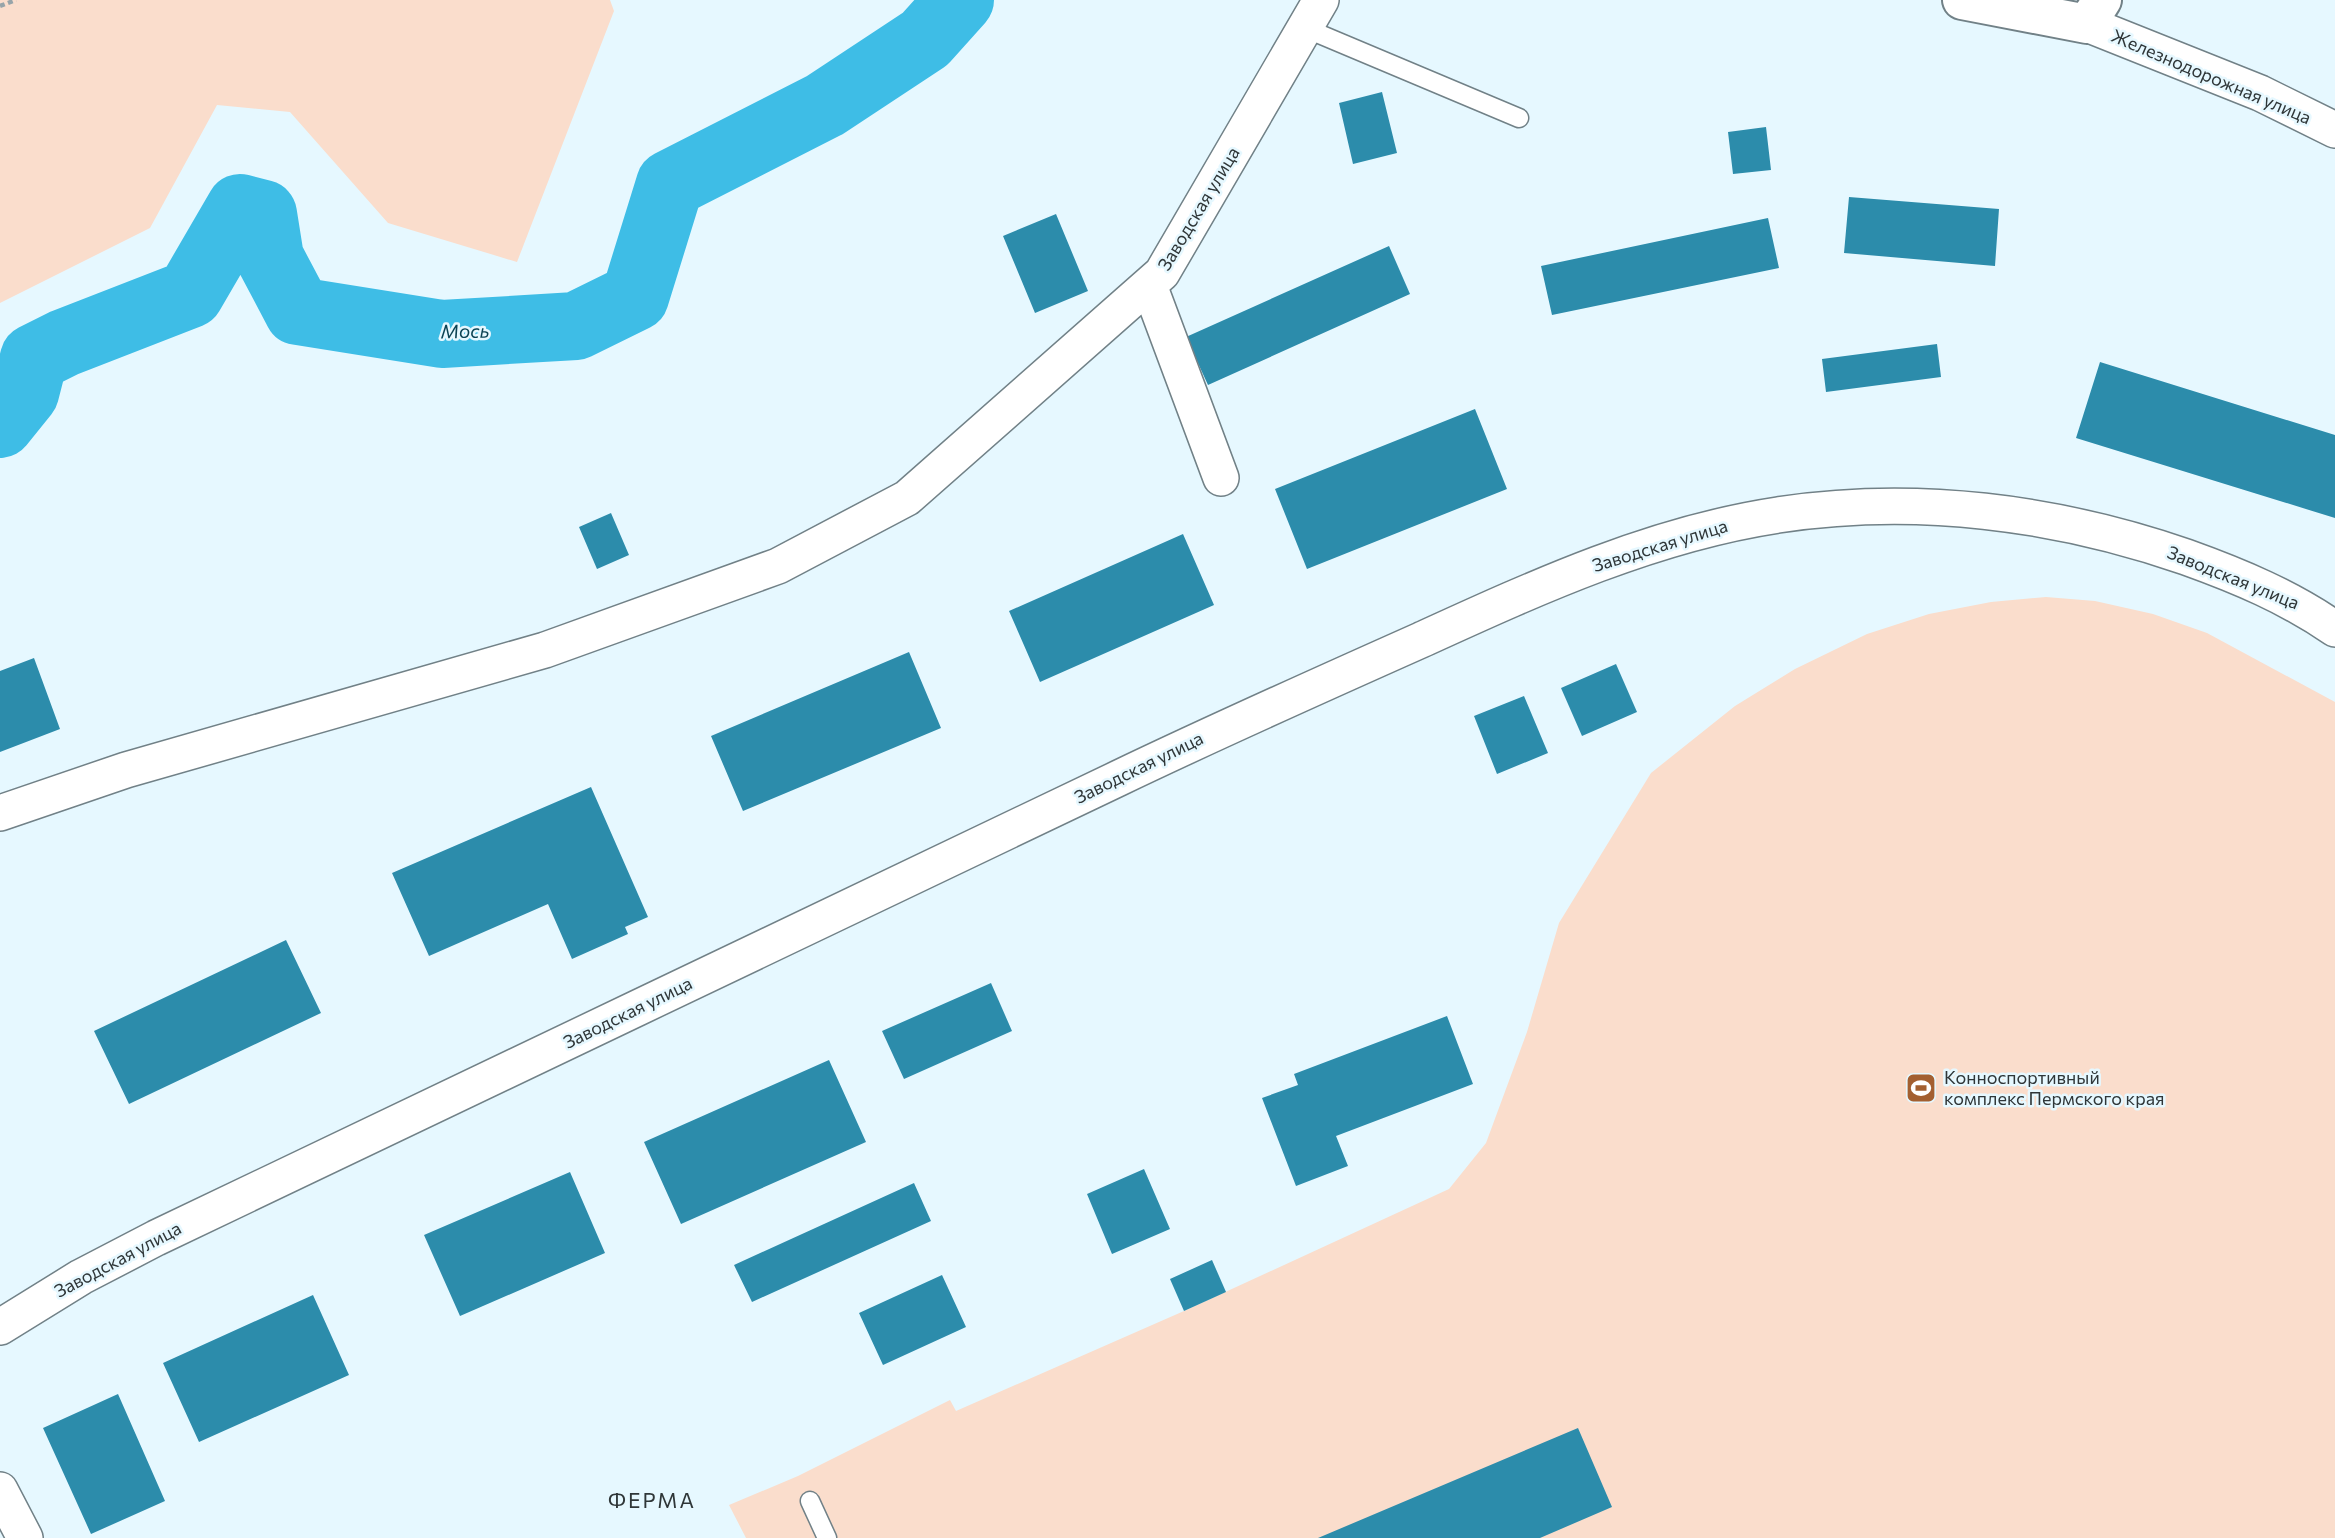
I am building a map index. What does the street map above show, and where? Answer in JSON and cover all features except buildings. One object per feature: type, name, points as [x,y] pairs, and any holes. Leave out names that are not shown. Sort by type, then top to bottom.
[{"type":"street","points":[[1962,0],[2094,12]]},
{"type":"street","name":"Железнодорожная улица","points":[[2094,12],[2335,130]]},
{"type":"street","name":"Заводская улица","points":[[0,813],[126,770],[545,650],[778,566],[907,498],[1162,273],[1313,14]]},
{"type":"street","points":[[1149,285],[1222,478]]},
{"type":"street","name":"Заводская улица","points":[[0,1327],[81,1277],[156,1238],[1254,713],[1562,577],[1672,539],[1737,522],[1829,509],[1964,508],[2098,530],[2207,565],[2303,607],[2335,629]]},
{"type":"street","points":[[0,1490],[25,1538]]},
{"type":"lane","points":[[1313,14],[1519,118]]},
{"type":"lane","points":[[810,1501],[827,1538]]},
{"type":"path","points":[[0,6],[16,0]]},
{"type":"shaded area","points":[[0,0],[610,0],[614,11],[517,262],[388,223],[290,112],[217,105],[150,228],[0,303]]},
{"type":"shaded area","name":"Конноспортивный комплекс Пермского края","points":[[2046,597],[2095,601],[2153,614],[2207,633],[2335,702],[2335,1538],[746,1538],[729,1505],[798,1476],[950,1400],[956,1411],[1184,1311],[1449,1189],[1486,1143],[1527,1032],[1559,923],[1651,773],[1735,706],[1795,669],[1867,634],[1929,614],[1991,602]]},
{"type":"waterway","name":"Мось","points":[[0,424],[25,393],[34,358],[64,343],[190,294],[240,208],[263,214],[270,258],[298,311],[442,334],[576,326],[635,297],[670,184],[825,105],[925,39],[960,0]]},
{"type":"place","name":"Конноспортивный комплекс Пермского края","points":[[1921,1088]]},
{"type":"district","name":"ФЕРМА","points":[[652,1501]]}]
